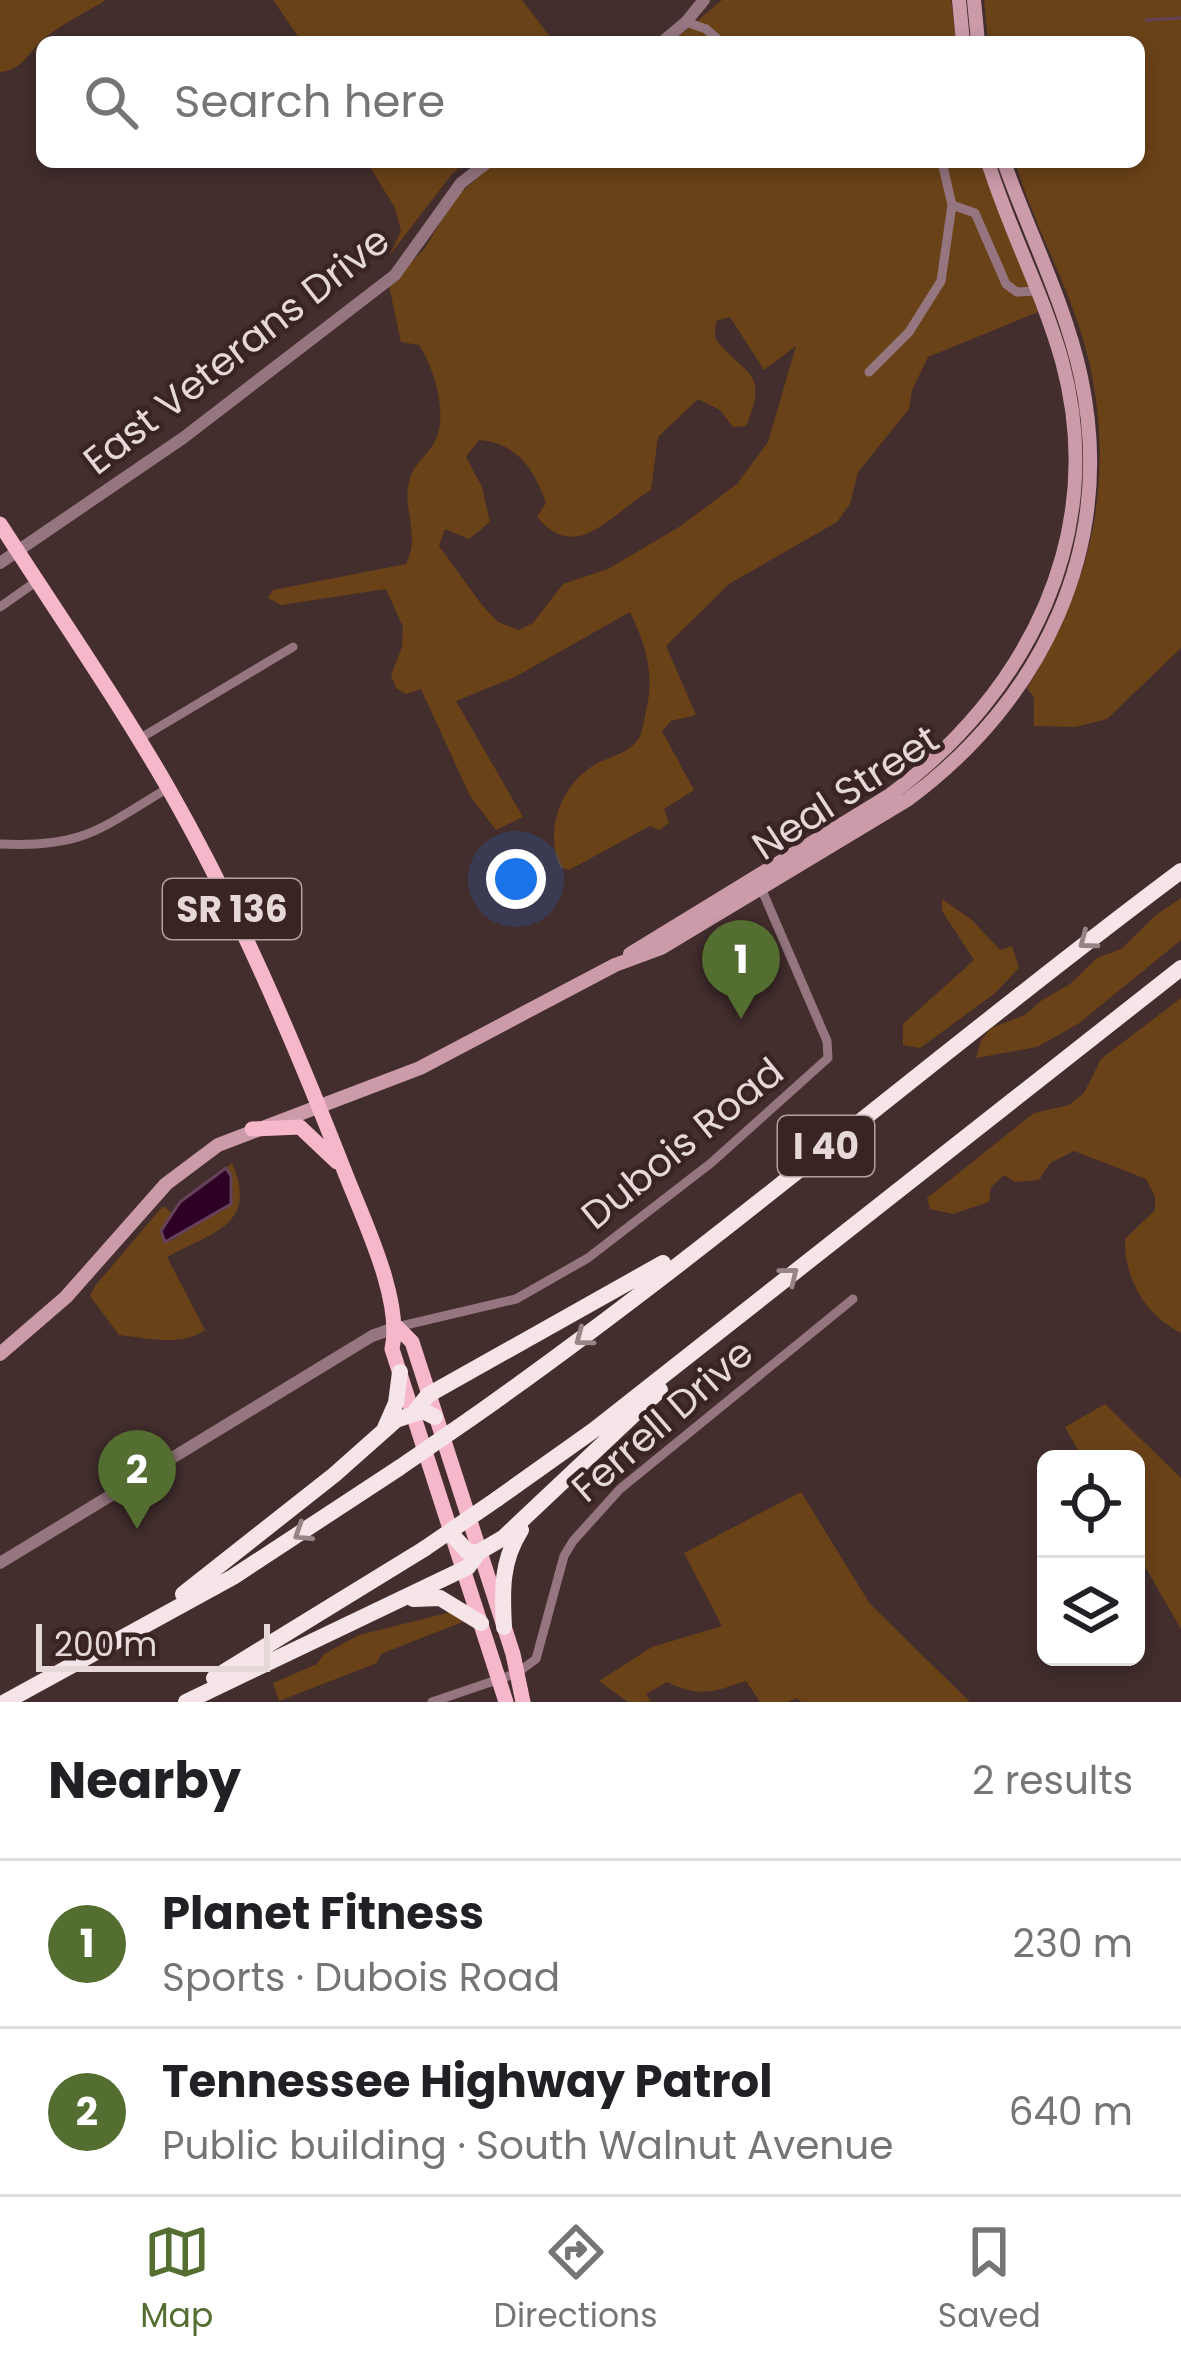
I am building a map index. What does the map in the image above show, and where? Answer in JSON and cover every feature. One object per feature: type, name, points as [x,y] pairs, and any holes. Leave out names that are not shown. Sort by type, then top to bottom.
[{"type":"highway","name":"I 40","points":[[4,1702],[233,1577],[578,1343],[1181,871]]},
{"type":"highway","name":"I 40","points":[[171,1702],[424,1549],[594,1430],[1181,968]]},
{"type":"highway","points":[[414,1413],[428,1395],[730,1222]]},
{"type":"highway","points":[[186,1702],[464,1569],[757,1302]]},
{"type":"highway","points":[[381,1434],[396,1403],[400,1372]]},
{"type":"highway","points":[[106,1648],[240,1551],[399,1418],[424,1411],[435,1417]]},
{"type":"highway","points":[[504,1627],[505,1564],[512,1543],[547,1497]]},
{"type":"highway","points":[[454,1537],[464,1549],[479,1552]]},
{"type":"highway","points":[[383,1609],[419,1597],[440,1598],[482,1623]]},
{"type":"main road","points":[[959,0],[962,36]]},
{"type":"main road","points":[[974,0],[977,36]]},
{"type":"main road","name":"Neal Street","points":[[615,965],[654,936],[890,795],[947,750],[1004,684],[1025,649],[1055,580],[1072,500],[1073,444],[1063,364],[990,168]]},
{"type":"main road","name":"Neal Street","points":[[0,1354],[66,1297],[166,1184],[218,1145],[420,1068],[615,965],[661,948],[907,800],[965,753],[1023,682],[1066,599],[1081,543],[1087,490],[1089,433],[1084,392],[1064,319],[1006,168]]},
{"type":"main road","name":"SR 136","points":[[0,524],[139,739],[241,928],[343,1167],[397,1327],[412,1342],[504,1627],[523,1702]]},
{"type":"main road","points":[[252,1129],[300,1127],[343,1167]]},
{"type":"main road","name":"SR 136","points":[[397,1327],[392,1348],[506,1702]]},
{"type":"street","points":[[669,36],[704,0]]},
{"type":"street","points":[[686,22],[714,36]]},
{"type":"street","name":"East Veterans Drive","points":[[0,563],[183,438],[394,275],[461,183],[480,168]]},
{"type":"street","points":[[869,372],[909,332],[940,281],[952,205],[943,168]]},
{"type":"street","points":[[952,205],[975,213],[1006,284],[1017,292],[1037,291]]},
{"type":"street","points":[[0,607],[37,581]]},
{"type":"street","points":[[139,739],[293,647]]},
{"type":"street","points":[[0,844],[71,842],[168,788]]},
{"type":"street","name":"Dubois Road","points":[[397,1327],[516,1298],[589,1258],[707,1166],[828,1058],[827,1042],[761,887]]},
{"type":"street","name":"Ferrell Drive","points":[[517,1673],[540,1653],[564,1556],[595,1514],[853,1299]]},
{"type":"street","points":[[0,1563],[372,1336],[397,1327]]},
{"type":"street","points":[[432,1702],[517,1673]]},
{"type":"shaded area","points":[[0,0],[106,0],[47,36],[36,36],[36,48],[26,59],[0,72]]},
{"type":"shaded area","points":[[273,0],[522,0],[549,36],[298,36]]},
{"type":"shaded area","points":[[722,0],[951,0],[956,36],[679,36]]},
{"type":"shaded area","points":[[984,0],[1181,0],[1181,648],[1107,719],[1075,727],[1034,726],[1034,697],[1027,688],[1067,611],[1092,531],[1100,448],[1097,405],[1082,336],[1017,168],[1145,168],[1145,36],[987,36]]},
{"type":"shaded area","points":[[371,168],[459,168],[389,256],[401,231],[395,208]]},
{"type":"shaded area","points":[[488,168],[985,168],[1038,312],[928,357],[912,390],[909,409],[858,472],[850,504],[837,522],[729,584],[666,646],[696,715],[671,721],[662,731],[694,790],[664,809],[669,823],[659,830],[650,826],[569,870],[560,867],[554,840],[563,799],[591,767],[634,744],[642,728],[649,672],[630,612],[515,677],[456,701],[523,817],[496,830],[470,796],[421,689],[406,694],[396,688],[391,675],[402,647],[403,627],[386,589],[281,605],[268,598],[273,590],[406,564],[412,542],[409,482],[434,443],[440,407],[435,380],[419,345],[401,342],[389,286],[425,248],[454,199]],"holes":[[[730,317],[764,370],[796,346],[768,442],[737,484],[679,527],[608,569],[563,584],[533,623],[519,630],[498,622],[439,546],[445,529],[469,539],[490,522],[482,487],[466,457],[479,440],[504,446],[530,469],[546,503],[537,517],[552,531],[580,536],[651,490],[658,437],[698,399],[720,410],[733,427],[746,426],[755,384],[715,338],[716,321]]]},
{"type":"shaded area","points":[[1181,898],[1181,940],[1078,1024],[1037,1047],[976,1058],[991,1028],[1025,1015],[1070,984],[1097,958],[1121,949]]},
{"type":"shaded area","points":[[942,899],[972,920],[1000,950],[1012,946],[1019,968],[994,994],[920,1048],[903,1045],[903,1024],[974,960],[942,911]]},
{"type":"shaded area","points":[[1181,998],[1181,1333],[1147,1306],[1128,1268],[1125,1239],[1155,1210],[1155,1197],[1146,1179],[1074,1151],[1050,1163],[1039,1180],[1015,1182],[1004,1175],[991,1187],[989,1202],[953,1214],[930,1209],[927,1198],[1034,1113],[1069,1105],[1084,1093],[1101,1059]]},
{"type":"shaded area","points":[[232,1163],[240,1200],[235,1213],[214,1233],[167,1257],[205,1330],[175,1340],[119,1335],[90,1296],[95,1286],[163,1206],[175,1215],[166,1222],[172,1241],[233,1193],[226,1168]]},
{"type":"shaded area","points":[[226,1168],[231,1176],[231,1204],[165,1242],[161,1231],[180,1202]]},
{"type":"shaded area","points":[[1105,1404],[1181,1478],[1181,1629],[1145,1567],[1145,1450],[1078,1450],[1065,1427]]},
{"type":"shaded area","points":[[801,1492],[870,1604],[970,1702],[802,1702],[796,1698],[760,1702],[746,1681],[706,1692],[667,1682],[646,1694],[651,1702],[628,1702],[599,1681],[652,1647],[722,1626],[684,1553]]},
{"type":"shaded area","points":[[455,1611],[470,1619],[381,1654],[377,1663],[279,1701],[273,1683],[317,1664],[324,1654],[359,1635]]},
{"type":"waterway","points":[[1146,20],[1181,18]]},
{"type":"place","name":"Planet Fitness","points":[[741,1019]]},
{"type":"place","name":"Tennessee Highway Patrol","points":[[137,1529]]}]
